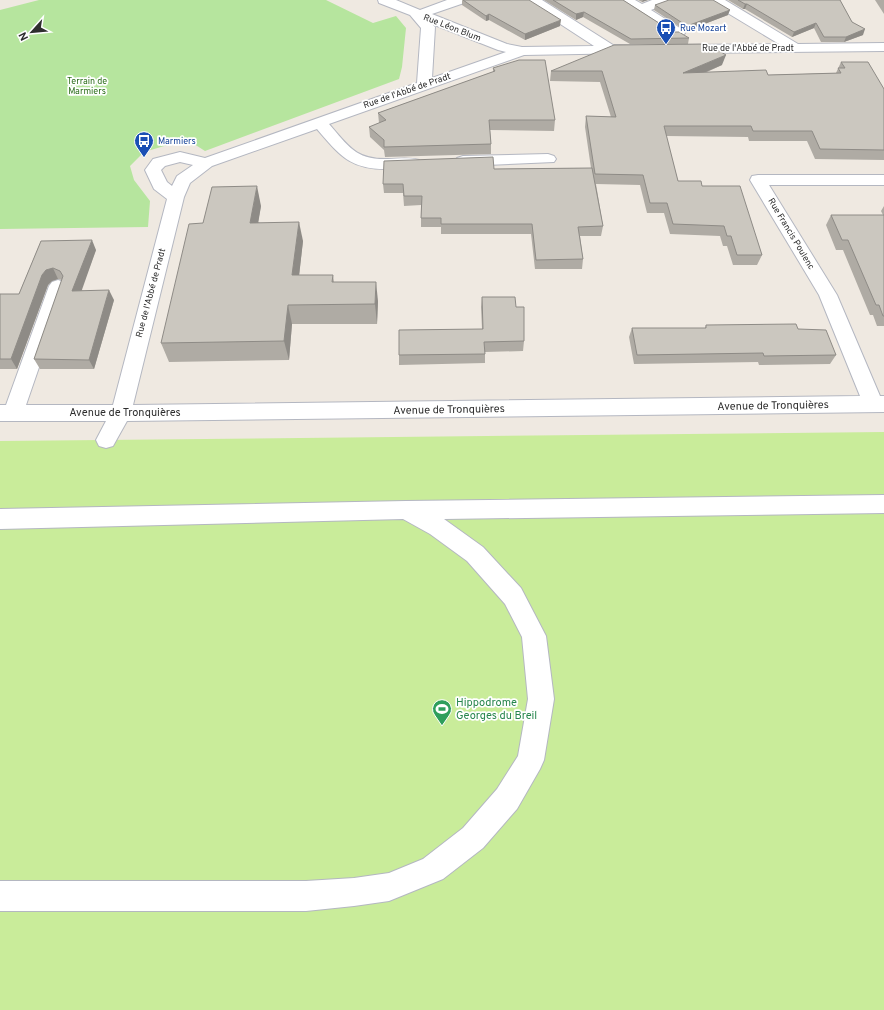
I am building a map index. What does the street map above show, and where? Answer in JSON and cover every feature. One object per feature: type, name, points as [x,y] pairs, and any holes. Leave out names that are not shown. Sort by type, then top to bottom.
[{"type":"street","name":"Rue Léon Blum","points":[[384,0],[417,15],[503,47],[522,50]]},
{"type":"street","points":[[424,85],[428,27],[417,15],[459,0]]},
{"type":"street","points":[[533,0],[609,49]]},
{"type":"street","points":[[626,0],[678,33]]},
{"type":"street","points":[[641,10],[664,0]]},
{"type":"street","points":[[716,0],[795,48]]},
{"type":"street","name":"Rue de l'Abbé de Pradt","points":[[670,49],[884,47]]},
{"type":"street","name":"Rue de l'Abbé de Pradt","points":[[106,440],[121,413],[176,197],[183,180],[206,163],[522,50],[646,49]]},
{"type":"street","points":[[319,122],[345,150],[359,160],[377,164],[548,159]]},
{"type":"street","points":[[176,197],[160,185],[153,170],[159,162],[180,156],[206,163]]},
{"type":"street","name":"Rue Francis Poulenc","points":[[879,405],[828,295],[758,180],[884,180]]},
{"type":"street","name":"Avenue de Tronquières","points":[[58,286],[7,413],[879,405]]},
{"type":"street","points":[[0,518],[406,510],[884,504]]},
{"type":"street","points":[[0,896],[306,896],[354,892],[389,887],[433,870],[473,838],[507,799],[531,760],[541,699],[534,636],[513,596],[475,554],[438,527],[406,510]]},
{"type":"green space","name":"Terrain de Marmiers","points":[[39,0],[326,0],[373,23],[396,16],[406,28],[402,67],[399,79],[205,151],[194,144],[171,144],[144,152],[130,166],[134,180],[150,201],[148,227],[0,229],[0,10]]},
{"type":"green space","name":"Hippodrome Georges du Breil","points":[[884,432],[884,1010],[0,1010],[0,441]]},
{"type":"building","points":[[463,0],[529,0],[561,20],[525,34],[489,14],[486,16]]},
{"type":"building","points":[[553,0],[623,0],[673,32],[679,32],[689,38],[631,39],[584,12],[576,14]]},
{"type":"building","points":[[669,0],[713,0],[730,10],[687,26],[655,5]]},
{"type":"building","points":[[738,0],[840,0],[852,22],[865,29],[846,37],[824,37],[816,23],[794,32]]},
{"type":"building","points":[[708,44],[726,55],[683,73],[766,70],[768,75],[841,73],[838,68],[845,68],[841,62],[868,62],[884,89],[884,150],[820,149],[812,131],[753,131],[751,126],[664,126],[678,181],[701,181],[702,186],[740,186],[762,255],[737,255],[731,236],[727,236],[724,226],[673,224],[667,203],[650,203],[643,175],[595,174],[586,116],[616,117],[602,71],[551,71],[614,45]]},
{"type":"building","points":[[519,60],[545,60],[555,120],[489,120],[491,144],[384,147],[384,140],[369,127],[386,120],[378,113],[495,71],[493,68]]},
{"type":"building","points":[[493,157],[494,169],[592,168],[603,226],[578,227],[583,259],[536,260],[532,224],[441,224],[441,218],[421,218],[422,196],[404,196],[403,184],[383,184],[384,161]]},
{"type":"building","points":[[257,186],[250,223],[299,222],[292,275],[333,275],[332,282],[376,282],[375,304],[288,305],[284,341],[161,343],[189,224],[203,223],[212,187]]},
{"type":"building","points":[[831,215],[884,215],[884,316],[879,305],[876,305],[848,240],[842,240]]},
{"type":"building","points":[[92,240],[72,291],[109,290],[89,360],[34,359],[63,276],[60,271],[53,268],[46,270],[42,275],[11,359],[0,359],[0,294],[19,294],[41,241]]},
{"type":"building","points":[[482,297],[515,297],[516,307],[524,307],[524,341],[484,342],[485,354],[399,355],[399,330],[483,329]]},
{"type":"building","points":[[796,324],[798,329],[826,330],[836,355],[764,356],[763,353],[637,355],[632,328],[706,328],[706,325]]},
{"type":"place","name":"Rue Mozart","points":[[666,45]]},
{"type":"place","name":"Marmiers","points":[[144,158]]},
{"type":"place","name":"Hippodrome Georges du Breil","points":[[442,726]]}]
